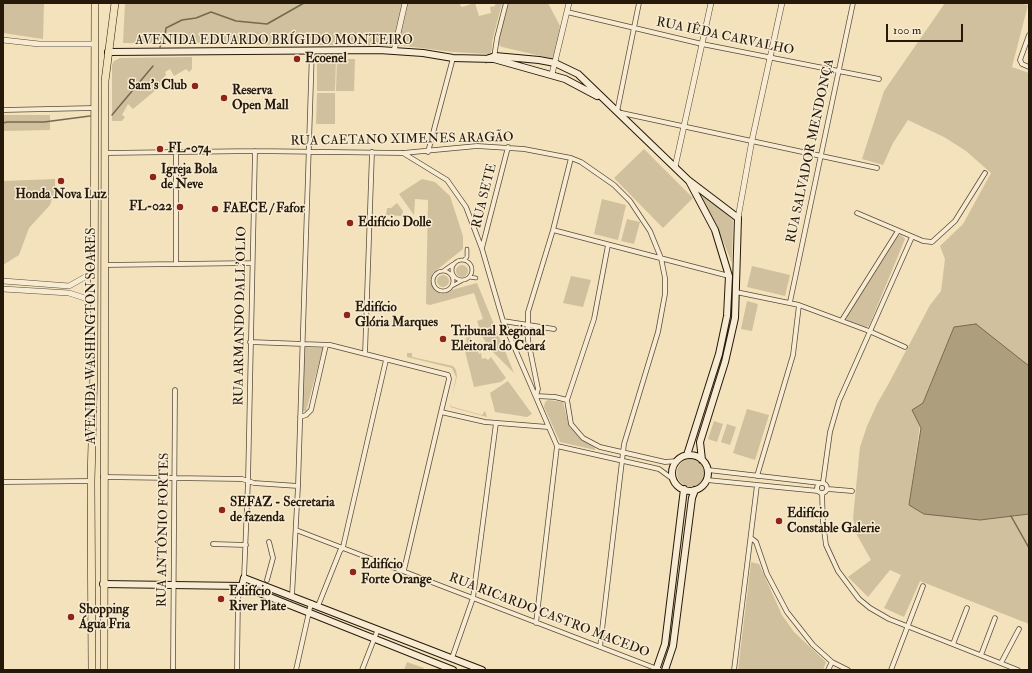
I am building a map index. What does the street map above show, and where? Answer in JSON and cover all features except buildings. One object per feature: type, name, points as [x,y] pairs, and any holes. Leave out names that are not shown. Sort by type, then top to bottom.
[{"type":"highway","name":"AVENIDA WASHINGTON SOARES","points":[[92,670],[91,481],[94,301],[95,3]]},
{"type":"highway","name":"AVENIDA WASHINGTON SOARES","points":[[104,670],[103,478],[105,110],[108,52],[115,3]]},
{"type":"main road","name":"AVENIDA EDUARDO BRÍGIDO MONTEIRO","points":[[108,52],[312,50],[394,51],[453,58],[494,58],[555,63],[578,74],[688,180],[738,218]]},
{"type":"main road","name":"AVENIDA EDUARDO BRÍGIDO MONTEIRO","points":[[494,58],[552,74],[577,84],[604,99]]},
{"type":"main road","points":[[687,456],[723,336],[727,316],[729,276],[715,230],[688,180]]},
{"type":"main road","points":[[665,670],[673,646],[692,498],[696,490],[707,480],[708,470],[702,460],[700,442],[731,338],[735,318],[738,218]]},
{"type":"main road","points":[[723,336],[731,338]]},
{"type":"main road","points":[[702,407],[710,410]]},
{"type":"main road","points":[[696,490],[684,490],[674,480],[673,470],[677,461],[687,456],[695,456],[702,460]]},
{"type":"main road","points":[[658,670],[664,649],[684,490]]},
{"type":"main road","points":[[675,564],[683,565]]},
{"type":"main road","points":[[242,586],[244,578],[266,583],[292,596],[452,658],[472,668],[482,670]]},
{"type":"main road","points":[[103,584],[242,586],[374,640],[453,670]]},
{"type":"main road","points":[[667,628],[675,629]]},
{"type":"street","points":[[394,51],[405,3]]},
{"type":"street","points":[[494,58],[497,38],[506,3]]},
{"type":"street","points":[[552,74],[569,3]]},
{"type":"street","points":[[639,3],[617,112],[877,168]]},
{"type":"street","points":[[675,167],[711,3]]},
{"type":"street","points":[[738,218],[752,140],[782,3]]},
{"type":"street","name":"RUA SALVADOR MENDONÇA","points":[[790,302],[853,3]]},
{"type":"street","name":"RUA IÊDA CARVALHO","points":[[566,12],[702,44],[879,79]]},
{"type":"street","points":[[1029,35],[1020,58],[1020,63],[1029,67]]},
{"type":"street","points":[[3,40],[39,44],[95,44]]},
{"type":"street","points":[[292,596],[298,486],[312,50]]},
{"type":"street","points":[[428,152],[453,58]]},
{"type":"street","points":[[3,110],[94,108]]},
{"type":"street","name":"RUA CAETANO XIMENES ARAGÃO","points":[[105,153],[255,151],[403,153],[428,152],[477,146],[508,148],[571,158],[591,168],[614,185],[630,201],[650,231],[661,258],[665,278],[663,309],[658,332],[622,453],[600,647]]},
{"type":"street","name":"RUA SETE","points":[[482,248],[508,148]]},
{"type":"street","name":"RUA ARMANDO DALL'OLIO","points":[[244,578],[248,481],[255,151]]},
{"type":"street","points":[[176,152],[176,263]]},
{"type":"street","points":[[365,354],[372,152]]},
{"type":"street","points":[[403,153],[440,174],[454,187],[466,207],[482,248],[503,321],[557,446],[536,623]]},
{"type":"street","points":[[536,396],[538,389],[531,360],[528,325],[531,300],[553,230],[571,158]]},
{"type":"street","points":[[857,213],[912,237],[930,242],[940,236],[955,221],[985,173]]},
{"type":"street","points":[[553,230],[736,277]]},
{"type":"street","points":[[842,320],[898,231]]},
{"type":"street","points":[[822,483],[826,450],[834,415],[869,331],[912,237]]},
{"type":"street","points":[[608,245],[594,318],[567,400],[571,424],[583,438],[600,447],[665,462],[677,461]]},
{"type":"street","points":[[464,260],[471,266],[471,273],[466,278],[443,290],[435,286],[434,276],[455,263],[467,258],[467,249]]},
{"type":"street","points":[[104,265],[252,263]]},
{"type":"street","points":[[455,263],[452,269],[453,275],[458,279],[476,278]]},
{"type":"street","points":[[442,271],[451,274],[453,280],[451,286]]},
{"type":"street","points":[[3,282],[69,286],[94,272]]},
{"type":"street","points":[[69,286],[69,293]]},
{"type":"street","points":[[3,289],[69,293],[94,301]]},
{"type":"street","points":[[736,292],[790,302],[842,320],[905,347]]},
{"type":"street","points":[[757,476],[793,354],[799,305]]},
{"type":"street","points":[[503,321],[554,329]]},
{"type":"street","points":[[250,342],[326,345],[445,373],[449,379],[404,570]]},
{"type":"street","points":[[300,417],[306,415],[311,410],[326,345]]},
{"type":"street","points":[[318,606],[340,551],[343,547],[386,360]]},
{"type":"street","name":"RUA ANTÔNIO FORTES","points":[[173,670],[176,390]]},
{"type":"street","points":[[536,396],[555,397],[567,400]]},
{"type":"street","points":[[441,412],[496,423],[548,427]]},
{"type":"street","points":[[452,658],[473,598],[496,423]]},
{"type":"street","points":[[557,446],[659,469],[674,480]]},
{"type":"street","points":[[599,455],[600,447]]},
{"type":"street","points":[[708,470],[822,483],[827,485],[828,489]]},
{"type":"street","points":[[736,483],[737,474]]},
{"type":"street","points":[[103,478],[242,480],[298,486]]},
{"type":"street","points":[[772,486],[773,478]]},
{"type":"street","points":[[707,480],[820,492],[828,489],[852,491]]},
{"type":"street","points":[[3,482],[91,481]]},
{"type":"street","points":[[822,483],[817,486],[820,492],[824,534],[831,558],[838,571],[859,599],[870,608],[908,626],[1018,670]]},
{"type":"street","points":[[734,670],[751,538],[756,485]]},
{"type":"street","name":"RUA RICARDO CASTRO MACEDO","points":[[296,530],[404,570],[658,670]]},
{"type":"street","points":[[751,538],[756,542],[767,574],[787,612],[813,645],[832,662],[848,670]]},
{"type":"street","points":[[266,583],[273,558],[269,542]]},
{"type":"street","points":[[213,544],[246,545]]},
{"type":"street","points":[[237,670],[238,598],[242,586]]},
{"type":"street","points":[[891,670],[923,586]]},
{"type":"street","points":[[296,670],[311,603]]},
{"type":"street","points":[[953,644],[967,608]]},
{"type":"street","points":[[981,655],[995,618]]},
{"type":"street","points":[[362,670],[378,629]]},
{"type":"street","points":[[1001,663],[1019,629]]},
{"type":"street","points":[[828,670],[832,662]]},
{"type":"shaded area","points":[[3,3],[44,3],[43,39],[3,33]]},
{"type":"shaded area","points":[[125,3],[459,3],[462,7],[475,3],[479,16],[491,13],[490,7],[495,6],[495,3],[502,3],[492,42],[491,53],[488,54],[453,52],[405,46],[123,43]]},
{"type":"shaded area","points":[[509,3],[548,3],[560,26],[554,59],[499,45],[498,42]]},
{"type":"shaded area","points":[[945,3],[1018,3],[1028,5],[1012,67],[1029,73],[1029,366],[954,327],[923,403],[909,505],[980,520],[1029,514],[1029,624],[920,581],[904,617],[884,608],[901,575],[890,570],[868,597],[848,577],[871,560],[857,535],[853,518],[860,447],[867,426],[877,404],[930,305],[941,291],[945,259],[940,246],[963,224],[991,173],[966,151],[944,137],[908,120],[893,143],[883,165],[862,159],[884,91]]},
{"type":"shaded area","points":[[192,57],[192,69],[189,72],[186,69],[174,76],[170,69],[165,72],[165,80],[169,79],[133,109],[128,104],[122,115],[125,117],[122,121],[112,121],[112,65],[114,61],[120,58]]},
{"type":"shaded area","points":[[317,59],[336,59],[335,91],[317,91]]},
{"type":"shaded area","points":[[337,59],[355,59],[354,91],[336,91]]},
{"type":"shaded area","points":[[317,93],[335,93],[335,124],[316,124]]},
{"type":"shaded area","points":[[3,115],[50,115],[50,130],[3,131]]},
{"type":"shaded area","points":[[644,149],[693,198],[663,228],[614,178]]},
{"type":"shaded area","points":[[55,179],[55,190],[50,205],[29,228],[19,255],[3,265],[3,181]]},
{"type":"shaded area","points":[[422,179],[435,182],[450,196],[463,236],[463,249],[433,273],[431,279],[432,285],[436,290],[444,292],[477,283],[514,373],[493,352],[483,338],[477,321],[483,319],[474,293],[430,305],[426,304],[428,200],[415,199],[414,215],[399,194]]},
{"type":"shaded area","points":[[699,192],[702,192],[733,220],[732,263],[717,226]]},
{"type":"shaded area","points":[[602,199],[626,205],[618,240],[594,234]]},
{"type":"shaded area","points":[[397,203],[403,211],[402,216],[386,215],[387,208],[391,208]]},
{"type":"shaded area","points":[[627,219],[640,222],[634,244],[621,241]]},
{"type":"shaded area","points":[[901,235],[905,239],[869,326],[866,327],[847,320],[846,318],[898,236]]},
{"type":"shaded area","points":[[464,265],[467,266],[467,276],[460,277],[457,276],[456,269],[457,266]]},
{"type":"shaded area","points":[[752,266],[790,275],[785,296],[747,287]]},
{"type":"shaded area","points":[[445,275],[448,276],[448,286],[441,287],[438,286],[437,279],[438,276]]},
{"type":"shaded area","points":[[571,276],[591,280],[583,307],[563,303]]},
{"type":"shaded area","points":[[747,301],[758,304],[752,331],[741,329]]},
{"type":"shaded area","points":[[976,324],[1029,366],[1029,514],[980,520],[924,514],[909,505],[921,428],[912,410],[923,403],[954,327]]},
{"type":"shaded area","points":[[470,337],[479,354],[481,353],[482,359],[485,358],[488,360],[491,357],[506,378],[501,382],[474,387],[463,343],[467,342],[466,338]]},
{"type":"shaded area","points":[[305,347],[323,348],[306,411],[302,411]]},
{"type":"shaded area","points":[[407,353],[412,353],[412,357],[453,366],[456,370],[457,376],[451,400],[456,377],[452,368],[407,357]]},
{"type":"shaded area","points":[[508,381],[532,414],[527,417],[495,412],[490,393]]},
{"type":"shaded area","points":[[548,400],[563,402],[569,426],[581,439],[595,448],[595,450],[560,442],[544,407],[545,402]]},
{"type":"shaded area","points":[[450,407],[482,415],[485,411],[487,417]]},
{"type":"shaded area","points":[[747,409],[769,415],[755,460],[733,453]]},
{"type":"shaded area","points":[[714,421],[723,424],[717,442],[708,439]]},
{"type":"shaded area","points":[[727,424],[736,427],[730,445],[721,442]]},
{"type":"shaded area","points":[[691,459],[701,463],[705,473],[701,483],[691,487],[681,483],[677,473],[681,463]]},
{"type":"shaded area","points":[[751,562],[759,564],[782,615],[794,632],[826,662],[823,670],[738,670]]},
{"type":"shaded area","points":[[407,662],[424,668],[423,670],[404,670]]},
{"type":"waterway","points":[[160,47],[166,28],[182,20],[196,18],[211,12],[236,21],[267,24],[304,3]]},
{"type":"waterway","points":[[112,115],[153,66]]},
{"type":"waterway","points":[[3,123],[44,122],[90,116]]},
{"type":"waterway","points":[[1011,516],[1029,548]]},
{"type":"place","name":"Ecoenel","points":[[297,59]]},
{"type":"place","name":"Sam's Club","points":[[195,86]]},
{"type":"place","name":"Reserva Open Mall","points":[[224,98]]},
{"type":"place","name":"FL-074","points":[[160,149]]},
{"type":"place","name":"Igreja Bola de Neve","points":[[153,177]]},
{"type":"place","name":"Honda Nova Luz","points":[[61,181]]},
{"type":"place","name":"FL-022","points":[[180,207]]},
{"type":"place","name":"FAECE / Fafor","points":[[215,209]]},
{"type":"place","name":"Edifício Dolle","points":[[350,223]]},
{"type":"place","name":"Edifício Glória Marques","points":[[347,315]]},
{"type":"place","name":"Tribunal Regional Eleitoral do Ceará","points":[[443,339]]},
{"type":"place","name":"SEFAZ - Secretaria de fazenda","points":[[222,510]]},
{"type":"place","name":"Edifício Constable Galerie","points":[[779,521]]},
{"type":"place","name":"Edifício Forte Orange","points":[[353,572]]},
{"type":"place","name":"Edifício River Plate","points":[[221,599]]},
{"type":"place","name":"Shopping Água Fria","points":[[71,617]]}]
